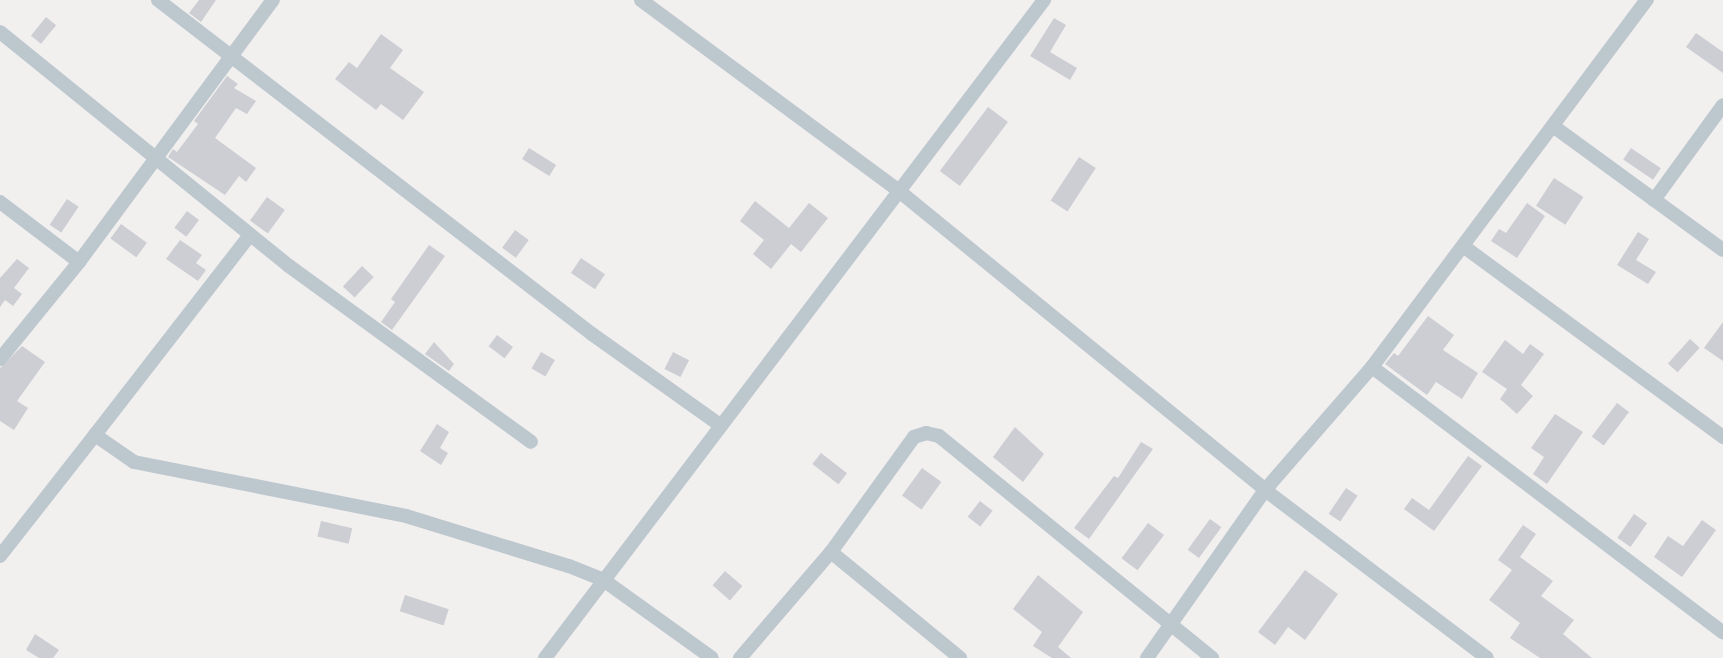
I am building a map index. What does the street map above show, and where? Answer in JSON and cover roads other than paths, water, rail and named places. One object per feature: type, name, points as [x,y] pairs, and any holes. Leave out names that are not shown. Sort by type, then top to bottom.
[{"type":"street","points":[[158,0],[227,57],[592,334],[720,425]]},
{"type":"street","points":[[0,359],[79,262],[227,57],[273,0]]},
{"type":"street","points":[[641,0],[899,191],[1265,490],[1487,658]]},
{"type":"street","points":[[545,658],[602,579],[1044,0]]},
{"type":"street","points":[[1147,658],[1265,490],[1372,366],[1648,0]]},
{"type":"street","points":[[0,32],[250,234],[531,442]]},
{"type":"street","points":[[1654,200],[1723,105]]},
{"type":"street","points":[[1553,126],[1723,250]]},
{"type":"street","points":[[0,202],[79,262]]},
{"type":"street","points":[[0,556],[250,234]]},
{"type":"street","points":[[1463,246],[1723,437]]},
{"type":"street","points":[[1372,366],[1723,632]]},
{"type":"street","points":[[740,658],[831,552],[914,438],[926,433],[939,436],[1170,626],[1212,658]]},
{"type":"street","points":[[95,435],[134,462],[406,516],[602,579],[712,658]]},
{"type":"street","points":[[831,552],[960,658]]}]
